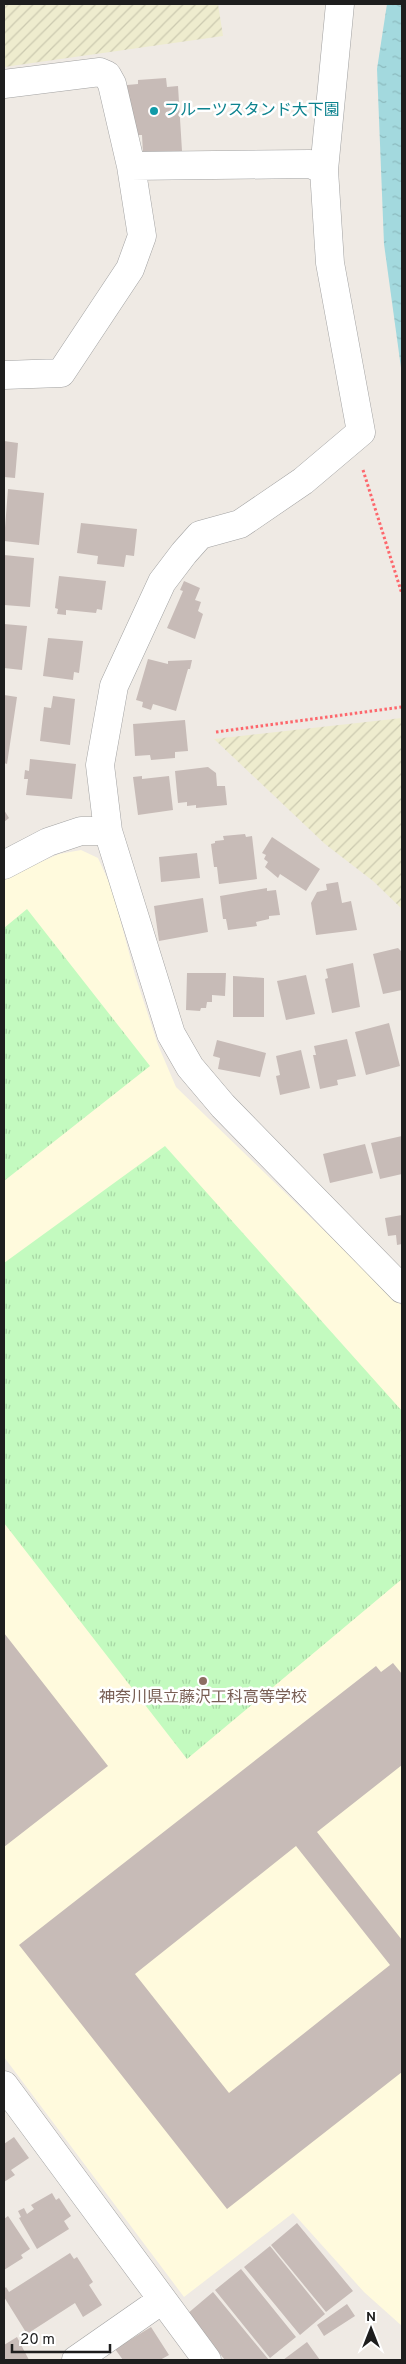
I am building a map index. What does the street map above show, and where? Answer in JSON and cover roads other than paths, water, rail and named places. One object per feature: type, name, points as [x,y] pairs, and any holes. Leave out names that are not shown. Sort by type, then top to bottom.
[{"type":"street","points":[[340,4],[324,170],[330,263],[361,432],[303,481],[240,524],[200,536],[162,582],[114,686],[100,765],[108,831],[171,1034],[190,1067],[223,1106],[402,1289]]},
{"type":"street","points":[[4,84],[100,72],[108,75],[112,84],[132,166],[142,236],[130,269],[61,372],[4,375]]},
{"type":"street","points":[[132,166],[310,164],[324,170]]},
{"type":"street","points":[[4,865],[48,842],[81,831],[108,831]]},
{"type":"street","points":[[4,2085],[207,2360]]},
{"type":"street","points":[[76,2360],[162,2300]]},
{"type":"water","points":[[387,4],[402,4],[402,375],[384,244],[377,69]]},
{"type":"place","name":"フルーツスタンド大下園","points":[[154,111]]},
{"type":"place","name":"神奈川県立藤沢工科高等学校","points":[[203,1681]]}]
